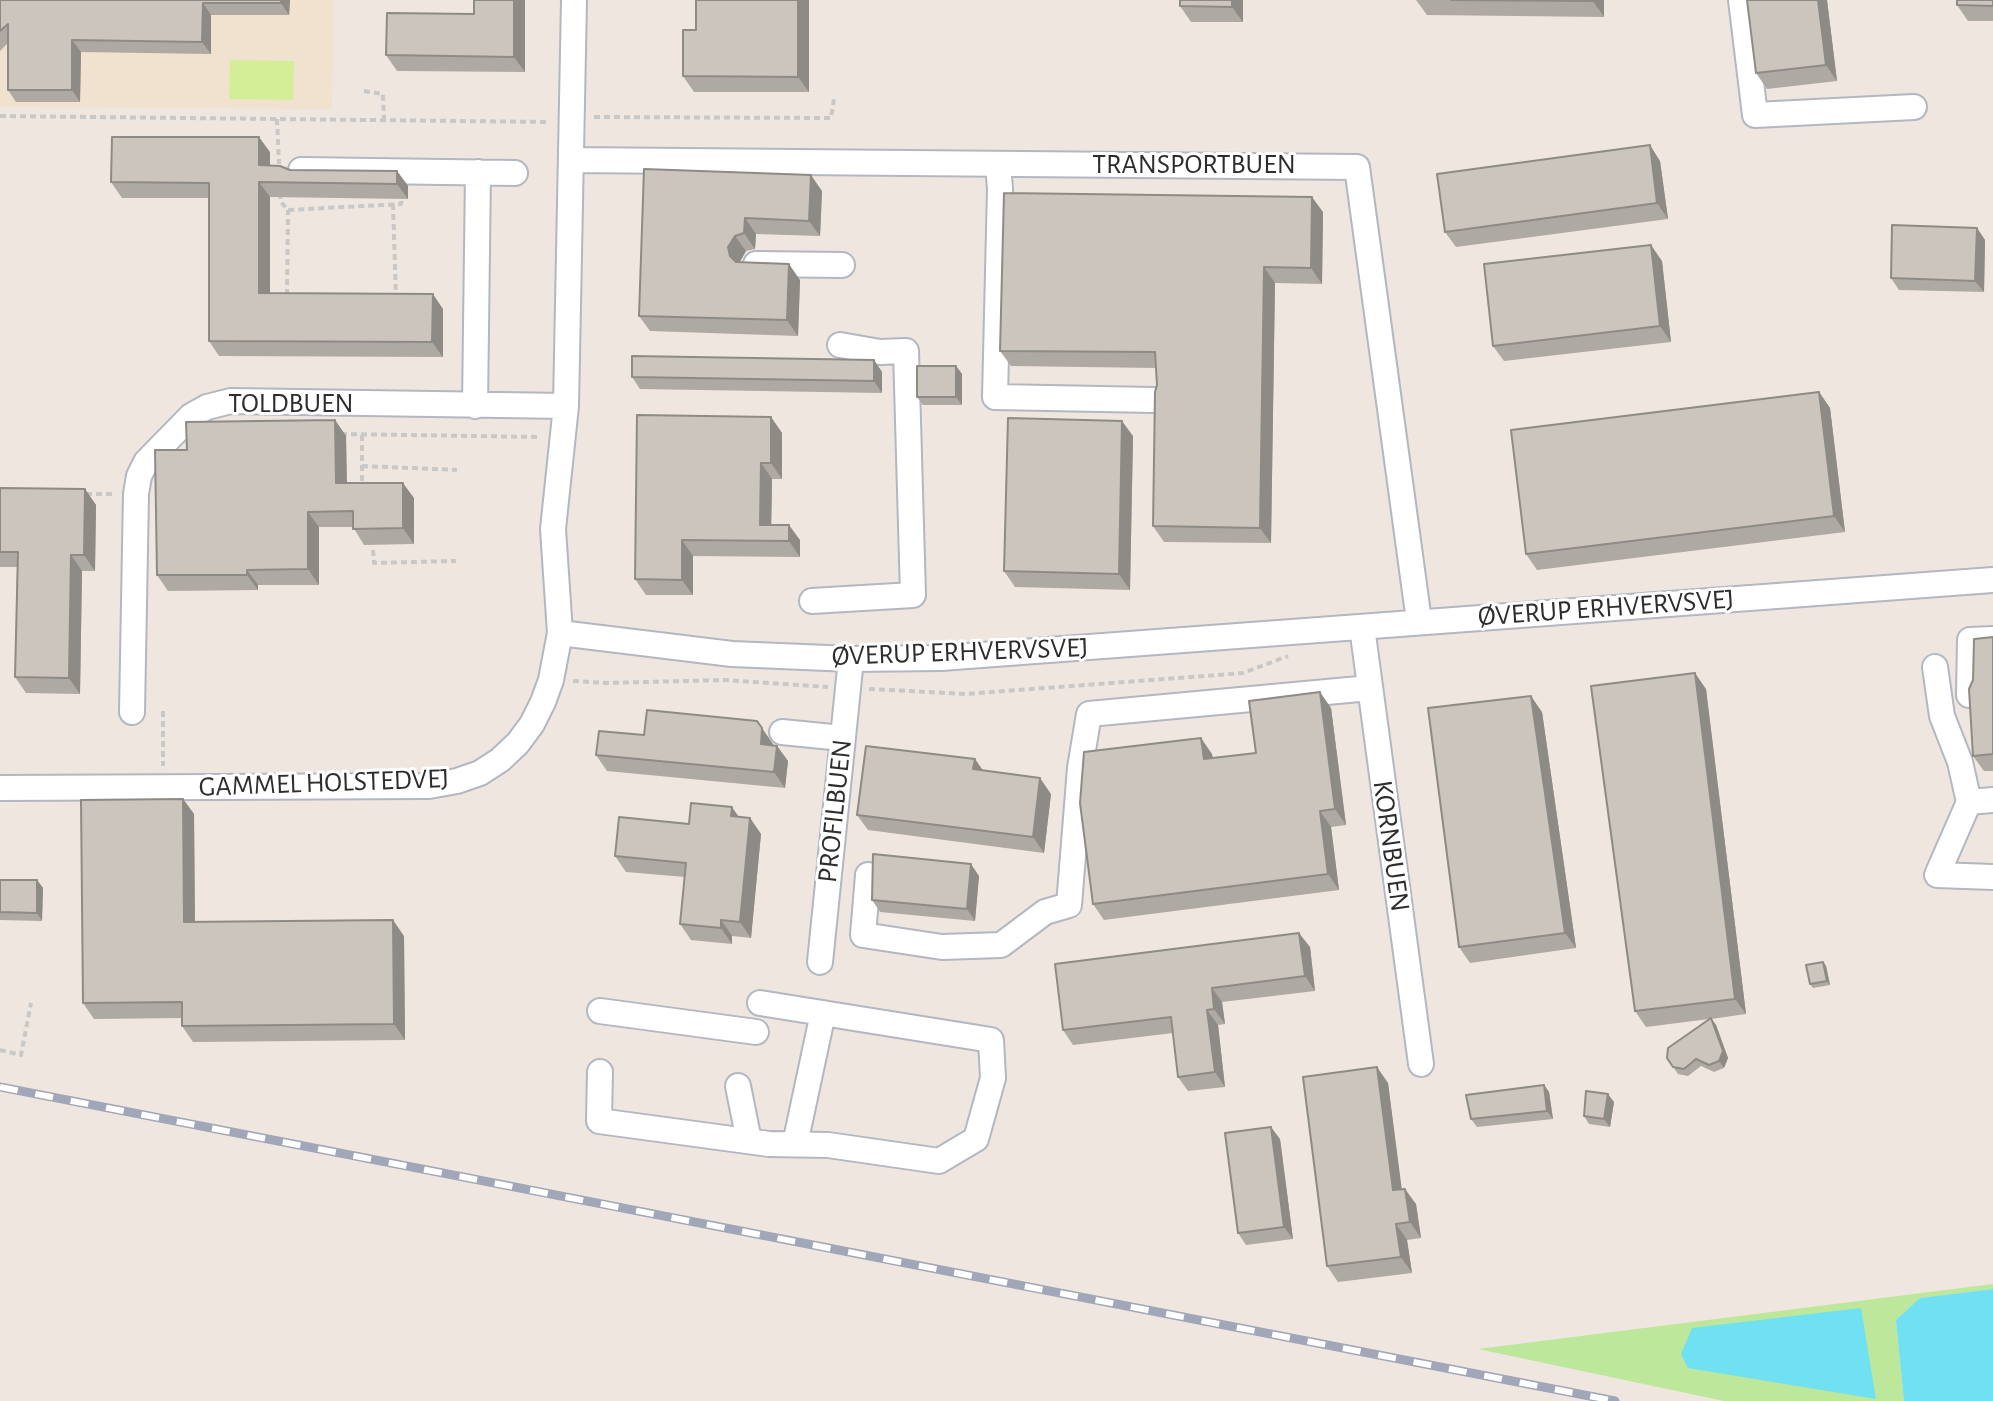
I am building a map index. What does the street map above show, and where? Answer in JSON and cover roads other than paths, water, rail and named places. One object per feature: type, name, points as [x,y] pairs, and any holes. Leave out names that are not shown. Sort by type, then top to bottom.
[{"type":"street","points":[[560,633],[553,529],[566,406],[574,0]]},
{"type":"street","points":[[1741,0],[1755,115],[1914,107]]},
{"type":"street","name":"TRANSPORTBUEN","points":[[572,160],[1357,167],[1419,621]]},
{"type":"street","points":[[998,164],[995,397],[1153,400]]},
{"type":"street","points":[[301,170],[515,173]]},
{"type":"street","points":[[475,406],[478,172]]},
{"type":"street","points":[[754,264],[842,265]]},
{"type":"street","points":[[812,601],[913,595],[906,351],[880,352],[840,345]]},
{"type":"street","name":"TOLDBUEN","points":[[132,712],[136,494],[139,476],[146,462],[191,416],[207,407],[231,401],[566,406]]},
{"type":"street","name":"ØVERUP ERHVERVSVEJ","points":[[560,633],[732,654],[851,659],[941,658],[1993,580]]},
{"type":"street","name":"KORNBUEN","points":[[1362,627],[1421,1064]]},
{"type":"street","name":"GAMMEL HOLSTEDVEJ","points":[[0,788],[429,786],[468,777],[500,760],[532,724],[551,680],[560,633]]},
{"type":"street","points":[[1969,695],[1970,640],[1993,639]]},
{"type":"street","name":"PROFILBUEN","points":[[820,962],[851,659]]},
{"type":"street","points":[[1935,667],[1942,716],[1960,762],[1981,801],[1937,875],[1993,877]]},
{"type":"street","points":[[827,881],[868,880],[863,935],[942,947],[1001,945],[1045,912],[1069,905],[1080,768],[1089,714],[1370,688]]},
{"type":"street","points":[[782,732],[842,738]]},
{"type":"street","points":[[600,1072],[599,1121],[749,1141],[828,1145],[939,1161],[976,1139],[993,1078],[991,1040],[760,1003]]},
{"type":"street","points":[[600,1011],[756,1032]]},
{"type":"street","points":[[795,1144],[823,1013]]},
{"type":"street","points":[[738,1086],[749,1141]]},
{"type":"water","points":[[1993,1289],[1993,1401],[1904,1401],[1896,1320],[1920,1298]]},
{"type":"water","points":[[1861,1308],[1876,1399],[1688,1368],[1681,1354],[1692,1328]]},
{"type":"railway","points":[[0,1087],[1615,1401]]}]
